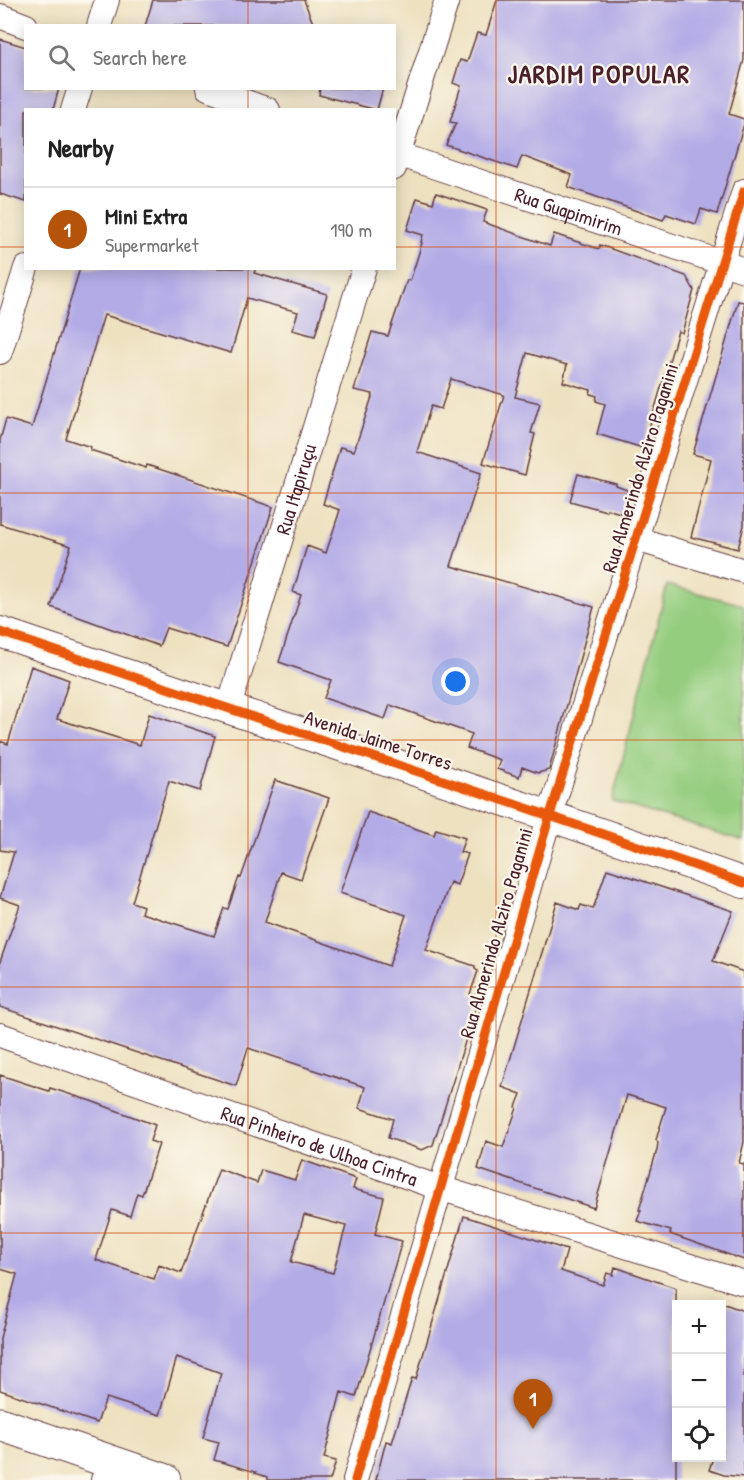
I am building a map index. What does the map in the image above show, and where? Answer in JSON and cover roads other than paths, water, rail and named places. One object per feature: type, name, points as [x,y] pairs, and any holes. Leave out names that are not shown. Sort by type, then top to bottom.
[{"type":"main road","points":[[0,1424],[113,1472],[164,1480]]},
{"type":"street","points":[[100,24],[106,0]]},
{"type":"street","points":[[396,159],[447,0]]},
{"type":"street","points":[[0,16],[24,25]]},
{"type":"street","points":[[74,108],[79,90]]},
{"type":"street","points":[[213,90],[263,108]]},
{"type":"street","name":"Rua Guapimirim","points":[[396,159],[733,266]]},
{"type":"street","name":"Rua Almerindo Alziro Paganini","points":[[355,1480],[550,815],[636,539],[733,266],[744,191]]},
{"type":"street","points":[[0,352],[25,270]]},
{"type":"street","name":"Rua Itapiruçu","points":[[228,710],[363,270]]},
{"type":"street","points":[[636,539],[744,571]]},
{"type":"street","name":"Avenida Jaime Torres","points":[[0,632],[228,710],[550,815],[744,883]]},
{"type":"street","name":"Rua Pinheiro de Ulhoa Cintra","points":[[0,1035],[440,1188],[744,1283]]},
{"type":"place","name":"Mini Extra","points":[[533,1429]]},
{"type":"district","name":"JARDIM POPULAR","points":[[599,74]]}]
